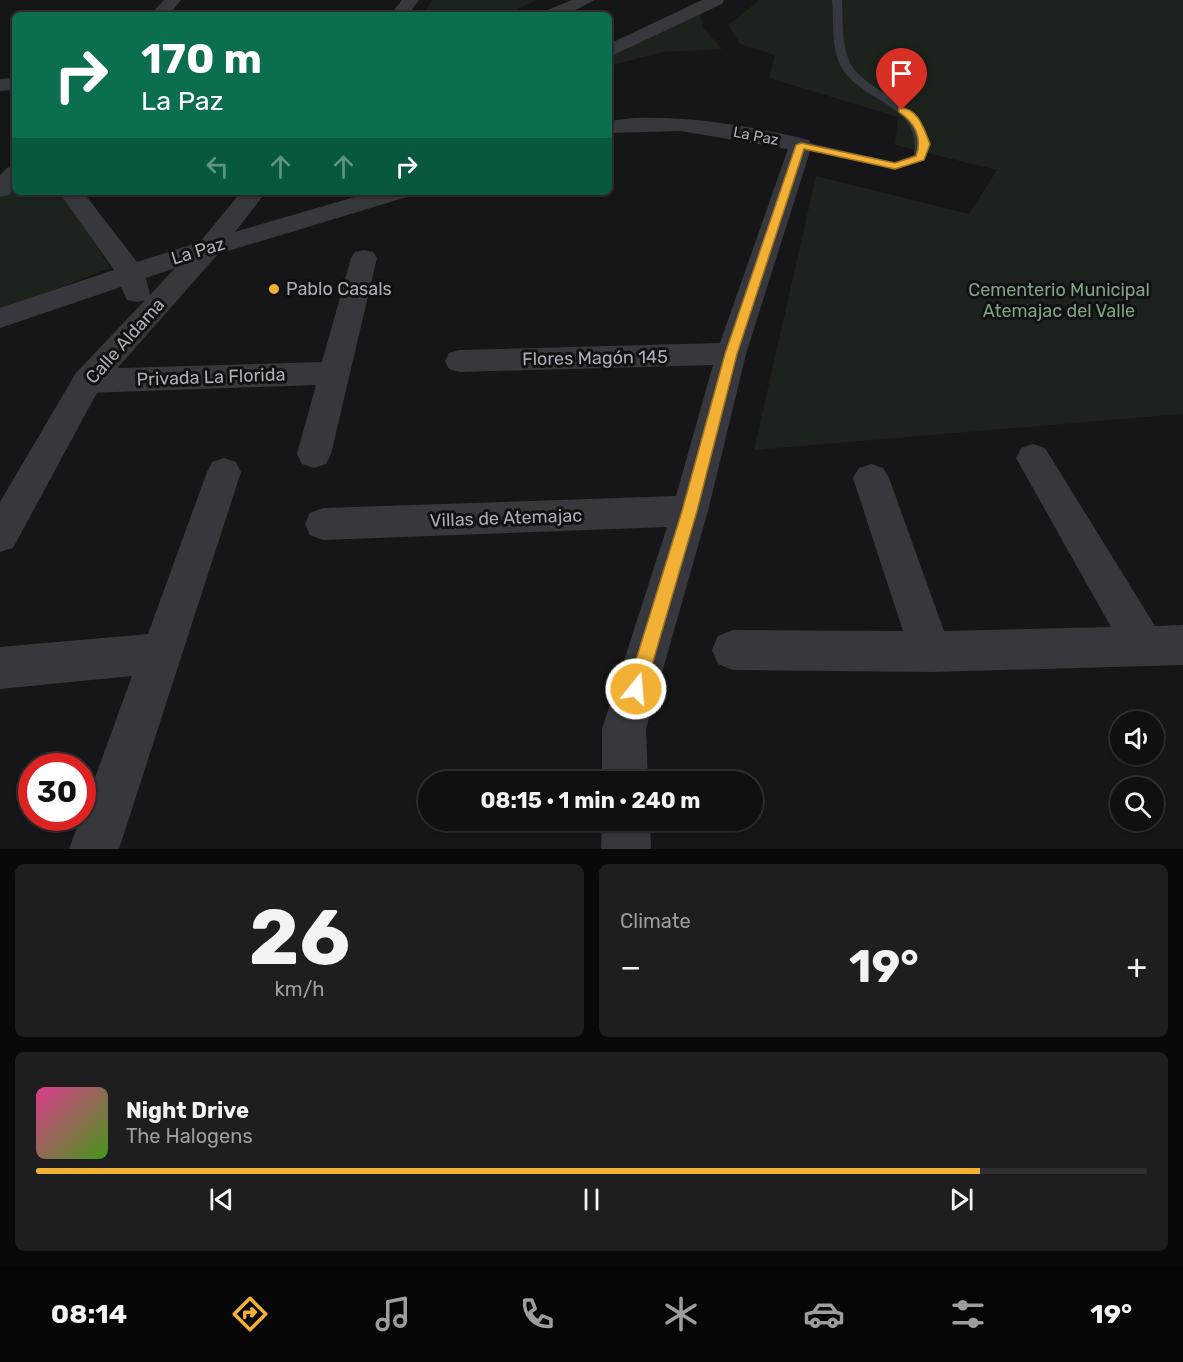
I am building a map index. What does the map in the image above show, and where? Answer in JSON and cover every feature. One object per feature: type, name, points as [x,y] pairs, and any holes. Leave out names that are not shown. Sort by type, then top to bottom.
[{"type":"street","points":[[401,12],[411,0]]},
{"type":"street","points":[[558,12],[587,0]]},
{"type":"street","points":[[612,50],[716,0]]},
{"type":"street","name":"La Paz","points":[[612,128],[656,123],[705,127],[801,145]]},
{"type":"street","points":[[625,771],[624,729],[690,511],[731,354],[801,145]]},
{"type":"street","points":[[0,190],[12,176]]},
{"type":"street","points":[[73,195],[130,273],[145,317]]},
{"type":"street","name":"Calle Aldama","points":[[0,536],[87,381],[209,248],[252,195]]},
{"type":"street","points":[[334,213],[349,195]]},
{"type":"street","name":"La Paz","points":[[0,318],[209,248],[389,195]]},
{"type":"street","points":[[314,454],[364,258]]},
{"type":"street","name":"Flores Magón 145","points":[[460,361],[731,354]]},
{"type":"street","name":"Privada La Florida","points":[[87,381],[335,373]]},
{"type":"street","points":[[1033,458],[1164,646]]},
{"type":"street","points":[[94,849],[224,472]]},
{"type":"street","points":[[871,478],[931,652]]},
{"type":"street","name":"Villas de Atemajac","points":[[323,524],[690,511]]},
{"type":"street","points":[[733,650],[931,652],[1164,646]]},
{"type":"street","points":[[0,668],[162,653]]},
{"type":"street","points":[[626,831],[626,849]]},
{"type":"lane","name":"La Paz","points":[[801,145],[895,166],[920,158],[925,144],[916,119],[873,92],[847,67],[837,0]]},
{"type":"green space","points":[[433,0],[536,0],[512,12],[423,12]]},
{"type":"green space","name":"Cementerio Municipal Atemajac del Valle","points":[[760,0],[1183,0],[1183,414],[754,450],[816,176],[969,214],[997,170],[895,145],[898,117],[769,78],[775,55],[740,44],[728,25]]},
{"type":"green space","points":[[700,13],[704,29],[722,49],[662,52],[612,65],[612,53]]},
{"type":"green space","points":[[12,179],[12,195],[65,195],[110,268],[0,311],[0,193]]},
{"type":"place","name":"Pablo Casals","points":[[274,289]]},
{"type":"route","points":[[636,689],[690,511],[731,354],[801,145],[895,166],[920,158],[925,144],[916,119],[902,110]]}]
